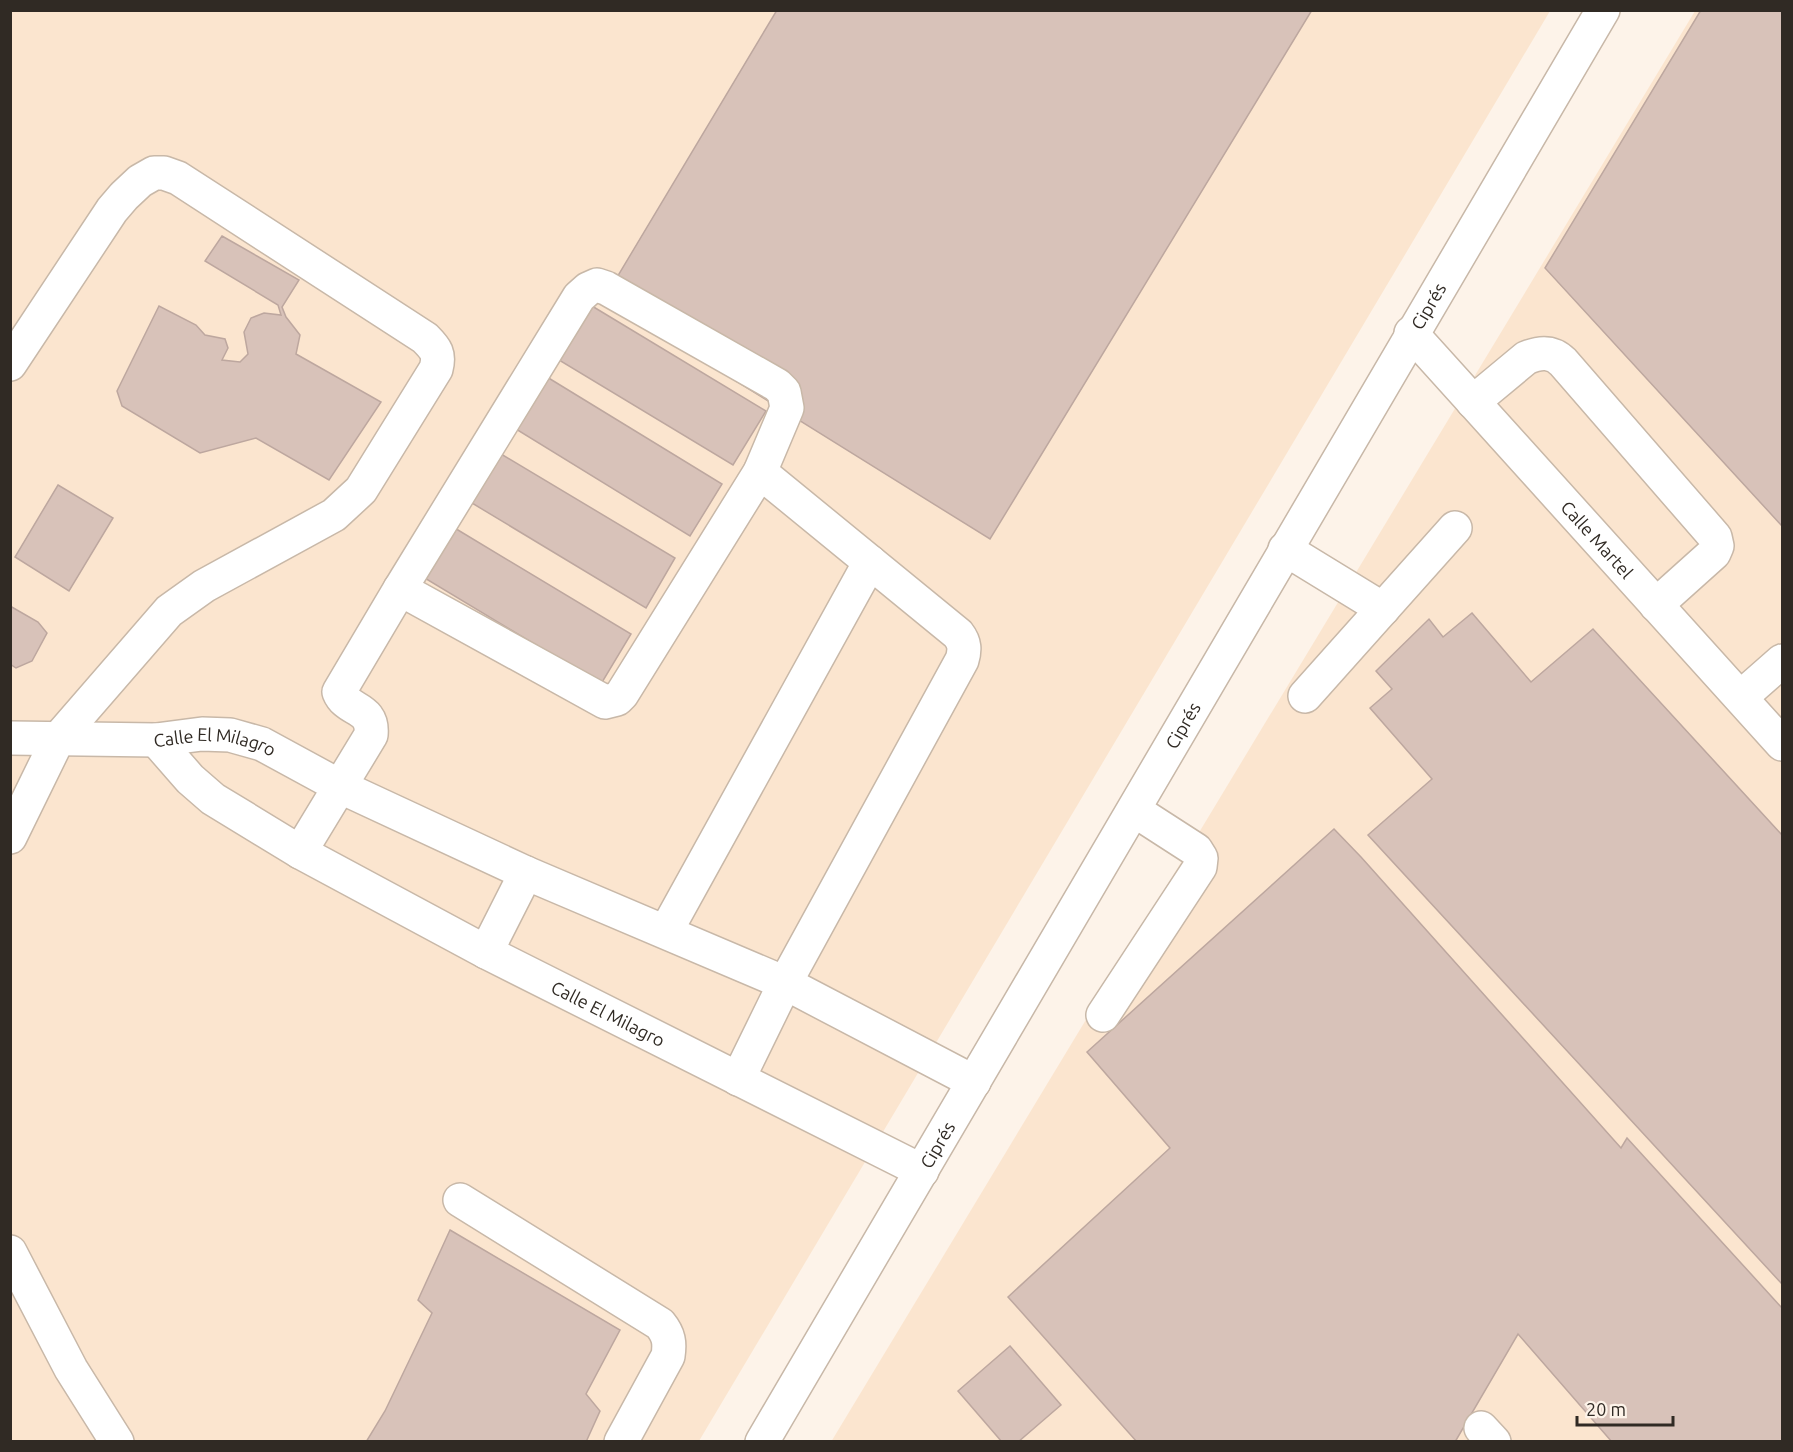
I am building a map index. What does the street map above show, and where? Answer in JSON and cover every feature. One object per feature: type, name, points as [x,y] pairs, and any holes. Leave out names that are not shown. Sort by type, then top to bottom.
[{"type":"street","name":"Ciprés","points":[[762,1442],[1134,810],[1411,333],[1603,10]]},
{"type":"street","points":[[10,364],[112,210],[140,181],[154,173],[164,173],[188,184],[425,338],[436,349],[439,358],[436,369],[418,399],[361,490],[350,502],[334,514],[204,586],[169,610],[57,739],[10,837]]},
{"type":"street","points":[[300,852],[372,735],[369,718],[343,699],[339,692],[400,589],[579,297],[588,288],[597,285],[606,288],[777,385],[784,392],[787,408],[760,472],[622,694],[612,701],[601,700],[400,589]]},
{"type":"street","name":"Calle Martel","points":[[1411,333],[1782,744]]},
{"type":"street","points":[[1473,402],[1526,358],[1545,353],[1556,355],[1563,362],[1715,537],[1717,546],[1714,553],[1656,605]]},
{"type":"street","points":[[738,1079],[785,983],[965,651],[963,640],[958,634],[760,472]]},
{"type":"street","points":[[1305,696],[1455,528]]},
{"type":"street","points":[[1285,549],[1383,609]]},
{"type":"street","points":[[666,931],[870,562]]},
{"type":"street","points":[[1741,697],[1782,662]]},
{"type":"street","name":"Calle El Milagro","points":[[156,740],[202,734],[230,735],[262,744],[341,787],[526,873],[785,983],[974,1082]]},
{"type":"street","points":[[10,738],[156,740]]},
{"type":"street","name":"Calle El Milagro","points":[[156,740],[190,779],[213,799],[300,852],[486,952],[922,1171]]},
{"type":"street","points":[[1103,1015],[1200,867],[1201,858],[1196,850],[1134,810]]},
{"type":"street","points":[[486,952],[526,873]]},
{"type":"street","points":[[460,1200],[660,1324],[668,1333],[670,1346],[668,1356],[621,1442]]},
{"type":"street","points":[[10,1252],[71,1369],[117,1442]]},
{"type":"shaded area","points":[[10,11],[1550,11],[699,1441],[11,1441]]},
{"type":"shaded area","points":[[1695,11],[1782,11],[1782,1441],[831,1442]]},
{"type":"building","points":[[777,10],[1312,10],[990,539],[604,299]]},
{"type":"building","points":[[1701,10],[1782,10],[1782,526],[1545,268]]},
{"type":"building","points":[[222,236],[299,280],[282,307],[286,317],[300,335],[296,354],[381,402],[329,480],[256,438],[200,453],[122,406],[117,391],[159,306],[196,325],[205,335],[225,339],[228,348],[222,360],[240,362],[248,354],[244,332],[251,318],[264,313],[281,315],[278,305],[205,261]]},
{"type":"building","points":[[587,303],[766,411],[733,465],[554,357]]},
{"type":"building","points":[[542,374],[722,484],[690,536],[511,426]]},
{"type":"building","points":[[491,448],[675,558],[646,608],[462,497]]},
{"type":"building","points":[[58,485],[113,518],[69,591],[15,557]]},
{"type":"building","points":[[448,524],[631,634],[601,684],[418,574]]},
{"type":"building","points":[[10,606],[38,622],[47,633],[32,661],[16,668],[10,664]]},
{"type":"building","points":[[1472,613],[1531,682],[1593,629],[1782,835],[1782,1284],[1368,835],[1432,779],[1370,708],[1392,689],[1376,671],[1429,619],[1443,637]]},
{"type":"building","points":[[1334,829],[1621,1148],[1627,1138],[1782,1308],[1782,1442],[1612,1442],[1518,1334],[1455,1442],[1137,1442],[1008,1297],[1170,1148],[1087,1052]]},
{"type":"building","points":[[450,1230],[620,1330],[586,1394],[600,1411],[586,1442],[366,1442],[385,1411],[432,1313],[418,1300]]},
{"type":"building","points":[[1010,1346],[1061,1405],[1018,1442],[1002,1442],[958,1391]]}]
